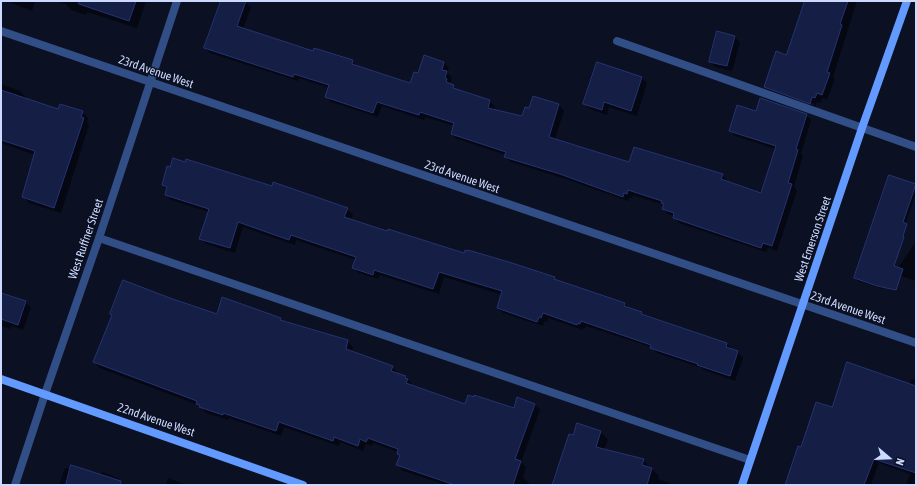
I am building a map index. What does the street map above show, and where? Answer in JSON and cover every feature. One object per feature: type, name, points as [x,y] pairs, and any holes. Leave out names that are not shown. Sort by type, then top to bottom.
[{"type":"street","name":"West Ruffner Street","points":[[15,485],[99,238],[177,1]]},
{"type":"street","name":"West Emerson Street","points":[[742,485],[862,128],[907,1]]},
{"type":"street","name":"23rd Avenue West","points":[[1,31],[916,343]]},
{"type":"street","points":[[617,41],[916,147]]},
{"type":"street","points":[[99,238],[750,460]]},
{"type":"street","name":"22nd Avenue West","points":[[1,379],[303,485]]},
{"type":"building","points":[[79,1],[136,1],[129,21],[79,4]]},
{"type":"building","points":[[221,1],[246,1],[237,26],[313,51],[314,48],[353,60],[352,64],[410,83],[414,72],[418,73],[424,55],[444,62],[442,70],[447,71],[445,78],[447,79],[446,82],[454,85],[453,88],[490,100],[488,108],[522,116],[525,107],[529,108],[533,96],[559,104],[549,137],[629,162],[634,147],[723,174],[721,179],[761,193],[776,146],[729,131],[737,105],[756,111],[760,98],[807,114],[796,149],[798,150],[788,183],[792,184],[772,246],[763,243],[761,248],[673,218],[674,213],[662,209],[664,204],[661,203],[662,201],[628,190],[627,194],[624,193],[623,197],[560,174],[504,157],[506,152],[451,134],[454,123],[420,112],[419,115],[377,102],[373,113],[325,97],[329,85],[294,74],[293,77],[204,48]]},
{"type":"building","points":[[805,1],[848,1],[827,72],[830,73],[822,95],[817,93],[815,98],[812,97],[810,104],[764,87],[776,51],[786,55]]},
{"type":"building","points":[[717,31],[735,36],[727,66],[709,62]]},
{"type":"building","points":[[597,62],[642,77],[631,111],[604,102],[602,110],[583,104]]},
{"type":"building","points":[[1,90],[58,109],[60,104],[83,111],[81,117],[84,118],[54,208],[22,197],[35,151],[1,140]]},
{"type":"building","points":[[173,158],[185,162],[186,159],[272,186],[273,182],[348,208],[344,217],[464,253],[465,250],[468,250],[512,263],[625,303],[624,306],[642,312],[641,314],[727,343],[726,347],[738,351],[730,376],[650,348],[651,345],[581,321],[580,324],[578,323],[577,325],[543,313],[537,322],[497,308],[502,291],[439,272],[433,289],[374,270],[373,275],[352,268],[356,257],[291,235],[289,240],[238,222],[230,248],[199,239],[209,209],[165,195],[167,187],[162,185],[167,166],[170,167]]},
{"type":"building","points":[[889,175],[916,184],[903,222],[907,224],[894,266],[903,269],[896,290],[877,286],[854,278]]},
{"type":"building","points":[[123,280],[217,314],[222,297],[281,318],[280,320],[348,340],[346,349],[393,366],[391,371],[406,376],[405,378],[408,379],[406,383],[465,404],[468,395],[474,397],[474,395],[514,408],[517,397],[535,404],[515,459],[521,461],[513,485],[455,485],[396,465],[400,455],[397,454],[398,449],[368,438],[366,442],[360,439],[358,446],[334,437],[333,441],[279,422],[276,431],[223,413],[223,415],[199,407],[200,405],[196,404],[197,401],[93,362],[112,315],[110,314]]},
{"type":"building","points":[[1,293],[26,301],[18,325],[1,319]]},
{"type":"building","points":[[847,362],[916,386],[916,473],[874,459],[864,485],[785,485],[798,446],[801,447],[816,402],[832,407]]},
{"type":"building","points":[[577,423],[601,431],[596,447],[644,459],[642,465],[652,468],[647,485],[552,485],[569,434],[573,435]]},
{"type":"building","points":[[71,465],[121,481],[121,485],[66,485]]}]
